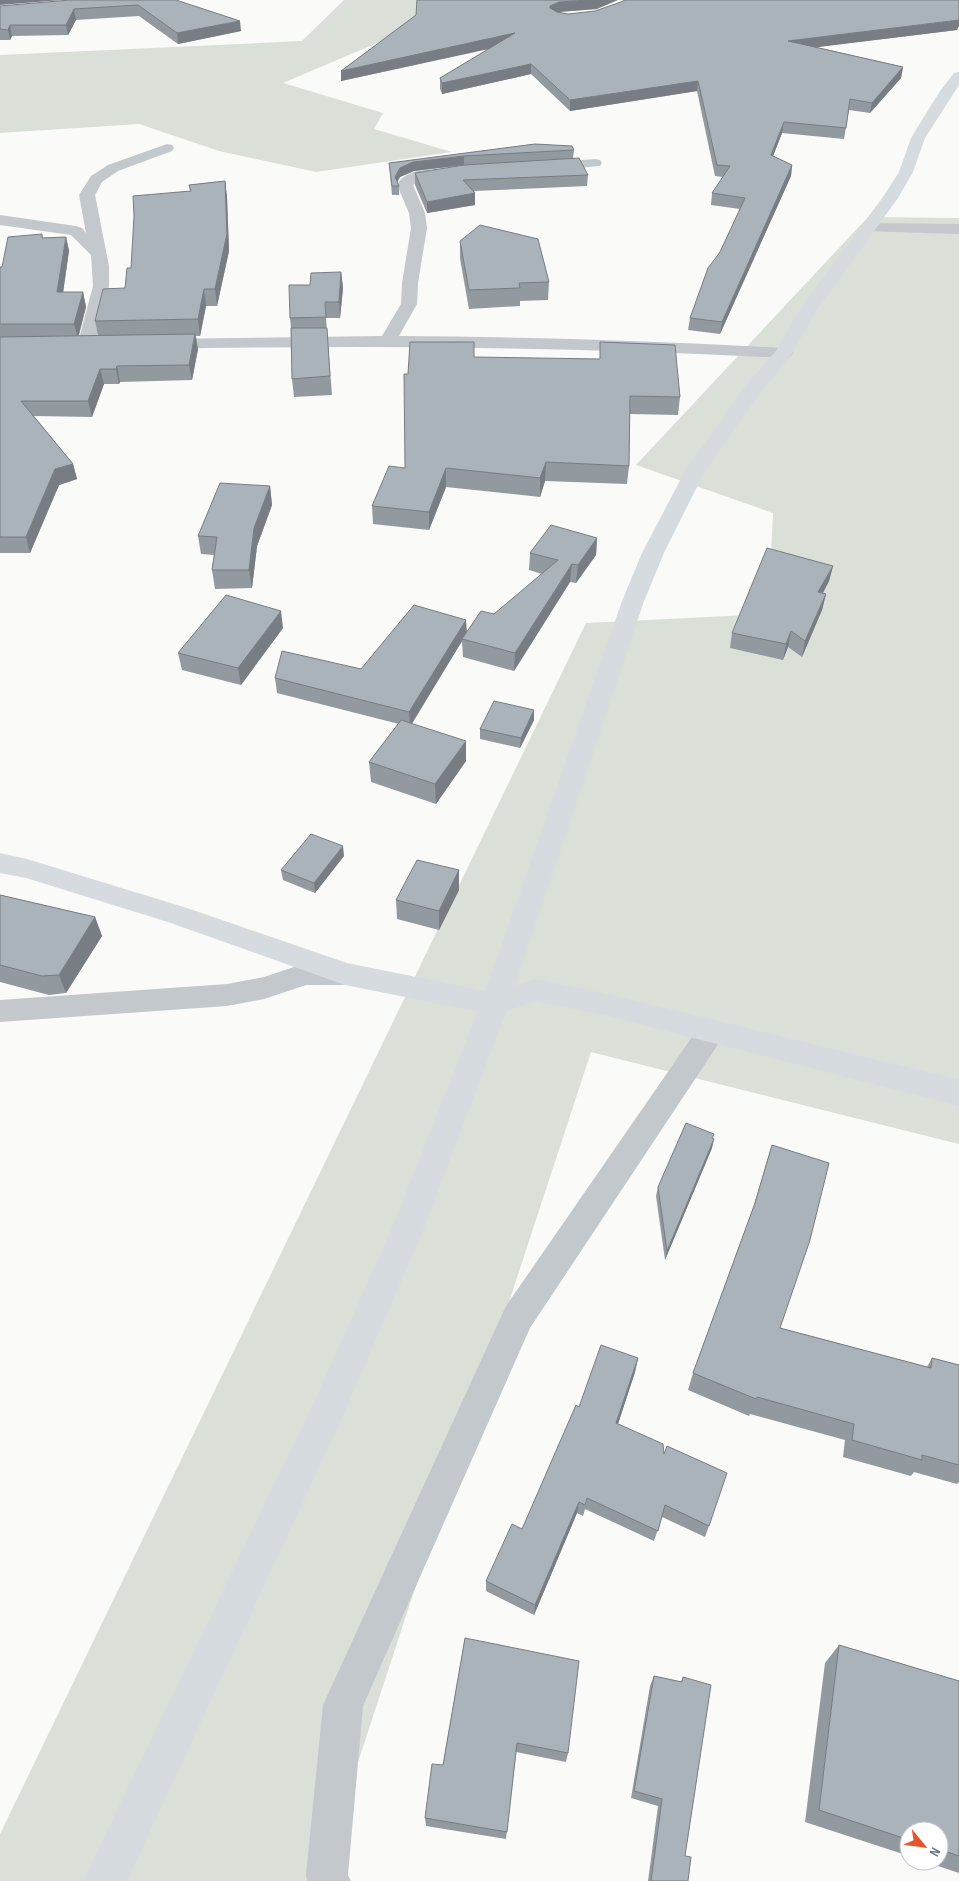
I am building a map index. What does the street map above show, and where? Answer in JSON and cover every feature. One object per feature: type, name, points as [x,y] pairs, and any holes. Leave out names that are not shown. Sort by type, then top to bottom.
[{"type":"street","points":[[105,1881],[340,1383],[406,1234],[495,1004],[633,601],[653,553],[695,471],[754,389],[784,352],[806,313],[890,198],[906,172],[918,138],[945,94],[959,76]]},
{"type":"street","points":[[105,346],[77,346],[101,286],[98,253],[87,195],[96,179],[113,168],[167,148]]},
{"type":"street","points":[[531,168],[595,163]]},
{"type":"street","points":[[388,342],[409,304],[410,283],[419,228],[417,213],[405,185],[407,181],[414,178],[464,171]]},
{"type":"street","points":[[0,220],[76,231],[98,253]]},
{"type":"street","points":[[868,228],[959,229]]},
{"type":"street","points":[[144,345],[333,340],[558,344],[784,352]]},
{"type":"street","points":[[0,863],[27,869],[177,915],[345,974],[495,1004],[534,990],[608,1005],[959,1093]]},
{"type":"street","points":[[0,1011],[227,995],[264,988],[306,974],[345,974]]},
{"type":"street","points":[[329,1881],[327,1876],[343,1705],[518,1317],[711,1032]]},
{"type":"shaded area","points":[[344,0],[434,0],[384,40],[283,83],[383,113],[374,129],[452,152],[316,172],[219,151],[139,124],[0,133],[0,55],[302,41]]},
{"type":"shaded area","points":[[868,217],[959,218],[959,1144],[591,1052],[319,1881],[0,1881],[0,1834],[586,623],[768,614],[773,513],[636,465]]},
{"type":"building","points":[[70,0],[176,0],[240,21],[177,33],[138,5],[74,9],[66,25],[10,25],[8,30],[0,29],[0,6]]},
{"type":"building","points":[[417,0],[588,0],[559,2],[550,6],[550,8],[557,12],[568,14],[595,11],[625,0],[959,0],[959,20],[788,41],[903,67],[872,103],[850,99],[846,128],[784,122],[771,155],[792,165],[722,322],[690,318],[708,268],[720,252],[745,198],[712,193],[730,166],[717,165],[698,81],[570,100],[531,64],[442,83],[440,78],[515,33],[341,71],[416,15]]},
{"type":"building","points":[[535,144],[572,146],[574,150],[464,156],[413,162],[400,168],[395,177],[399,186],[392,186],[389,163]]},
{"type":"building","points":[[579,158],[588,175],[463,180],[475,193],[427,202],[415,173],[464,165]]},
{"type":"building","points":[[225,181],[227,234],[215,289],[204,289],[198,319],[95,321],[103,289],[125,288],[127,268],[131,268],[134,216],[133,196],[191,191],[189,185]]},
{"type":"building","points":[[480,225],[538,239],[549,282],[519,283],[520,288],[469,290],[460,241]]},
{"type":"building","points":[[42,234],[42,238],[66,237],[57,292],[83,292],[74,324],[0,324],[0,267],[2,267],[8,237]]},
{"type":"building","points":[[341,272],[339,302],[325,302],[326,317],[290,318],[289,285],[310,285],[311,273]]},
{"type":"building","points":[[291,328],[327,328],[330,376],[292,379]]},
{"type":"building","points":[[195,334],[189,365],[117,366],[116,369],[100,369],[88,401],[21,401],[73,464],[55,469],[26,537],[0,537],[0,337]]},
{"type":"building","points":[[410,342],[474,342],[474,357],[600,359],[600,342],[675,345],[680,397],[630,396],[629,466],[546,462],[540,478],[446,468],[429,512],[372,506],[389,466],[405,468],[404,374],[408,374]]},
{"type":"building","points":[[220,483],[270,486],[254,528],[249,570],[212,570],[217,537],[198,536]]},
{"type":"building","points":[[551,525],[597,538],[578,565],[572,564],[515,653],[462,639],[481,611],[494,614],[558,560],[530,553]]},
{"type":"building","points":[[767,548],[833,566],[818,592],[826,594],[805,641],[791,631],[786,644],[732,633]]},
{"type":"building","points":[[226,595],[281,611],[238,668],[178,653]]},
{"type":"building","points":[[414,605],[466,620],[409,712],[275,678],[282,651],[361,669]]},
{"type":"building","points":[[494,701],[534,710],[521,738],[480,729]]},
{"type":"building","points":[[401,720],[466,741],[435,784],[369,762]]},
{"type":"building","points":[[311,834],[343,846],[314,883],[281,870]]},
{"type":"building","points":[[417,860],[459,870],[439,911],[396,900]]},
{"type":"building","points":[[0,895],[95,917],[59,975],[42,976],[0,965]]},
{"type":"building","points":[[686,1123],[714,1134],[712,1138],[714,1139],[667,1251],[658,1187]]},
{"type":"building","points":[[772,1145],[829,1163],[810,1240],[780,1328],[931,1368],[932,1358],[959,1365],[959,1465],[922,1455],[922,1460],[852,1440],[854,1424],[757,1397],[756,1399],[693,1373],[755,1203]]},
{"type":"building","points":[[601,1345],[638,1358],[616,1423],[663,1444],[664,1454],[667,1446],[727,1473],[709,1526],[665,1505],[658,1531],[587,1498],[585,1505],[579,1502],[535,1605],[486,1581],[512,1524],[522,1529],[576,1405],[579,1407]]},
{"type":"building","points":[[465,1638],[579,1661],[568,1753],[517,1743],[507,1832],[425,1818],[432,1764],[443,1765]]},
{"type":"building","points":[[839,1645],[959,1681],[959,1856],[949,1852],[949,1821],[899,1821],[899,1837],[819,1810]]},
{"type":"building","points":[[654,1676],[682,1682],[683,1677],[711,1685],[685,1856],[691,1857],[688,1881],[651,1881],[662,1799],[634,1791]]}]
